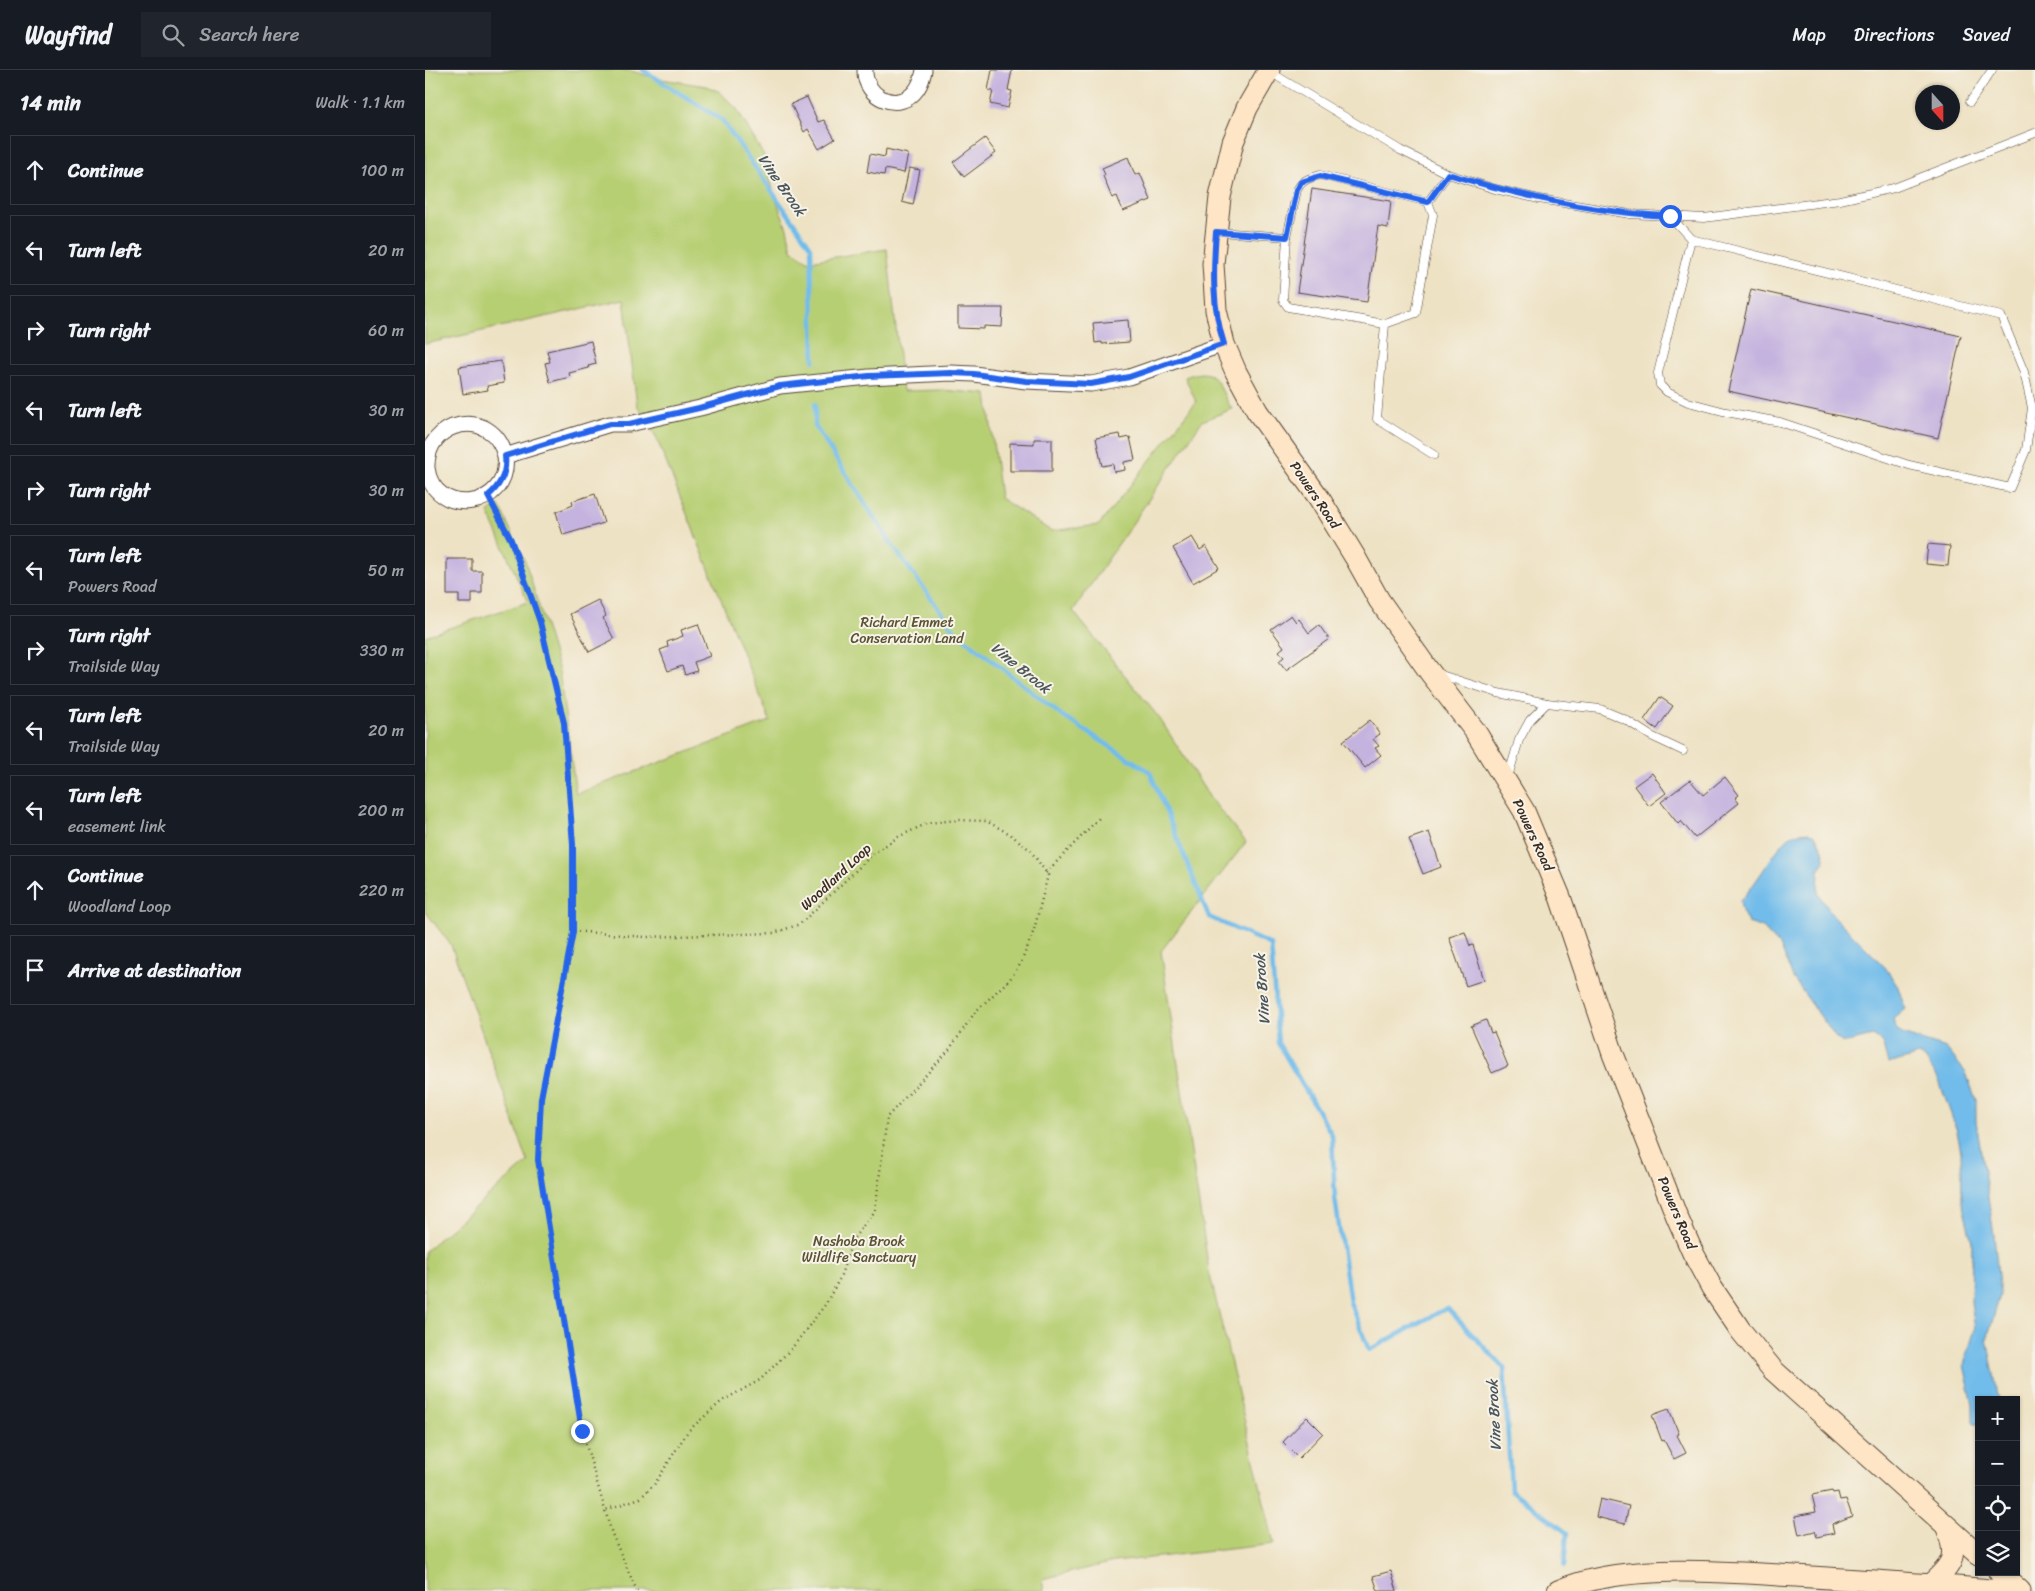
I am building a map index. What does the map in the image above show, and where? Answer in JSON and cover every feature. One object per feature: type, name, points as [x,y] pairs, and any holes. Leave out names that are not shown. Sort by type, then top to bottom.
[{"type":"main road","name":"Powers Road","points":[[1268,71],[1247,108],[1233,142],[1220,197],[1216,232],[1213,264],[1216,310],[1224,344],[1235,372],[1257,411],[1319,498],[1379,600],[1429,671],[1475,731],[1524,811],[1560,897],[1613,1054],[1677,1217],[1693,1253],[1712,1288],[1741,1331],[1773,1370],[1975,1552]]},
{"type":"main road","points":[[1931,1584],[1952,1562],[1954,1545],[1947,1528]]},
{"type":"main road","points":[[1557,1591],[1597,1579],[1636,1574],[1711,1571],[1931,1584],[2000,1591]]},
{"type":"main road","points":[[2003,1576],[2020,1591]]},
{"type":"street","points":[[865,70],[866,81],[872,92],[881,99],[893,102],[905,99],[915,92],[921,82],[924,70]]},
{"type":"street","points":[[505,456],[610,424],[629,424],[647,420],[780,386],[869,376],[951,373],[1026,381],[1091,384],[1129,377],[1224,344]]},
{"type":"street","points":[[459,424],[472,424],[483,427],[493,434],[501,444],[505,456],[506,467],[503,478],[497,488],[488,496],[477,501],[453,500],[443,495],[431,481],[427,469],[430,444],[448,428],[459,424]]},
{"type":"lane","points":[[1970,102],[1992,70]]},
{"type":"lane","points":[[1268,71],[1400,150],[1448,174],[1539,199],[1629,214],[1704,218],[1840,200],[1903,184],[2035,133]]},
{"type":"lane","points":[[1428,202],[1448,174]]},
{"type":"lane","points":[[1320,176],[1428,202],[1433,215],[1416,313],[1385,324],[1288,307],[1283,300],[1287,237],[1297,190],[1301,182],[1320,176]]},
{"type":"lane","points":[[1670,216],[1691,239],[2001,316],[2023,372],[2032,408],[2026,450],[2010,488],[1909,465],[1780,422],[1726,412],[1688,402],[1667,392],[1660,385],[1658,373],[1691,239]]},
{"type":"lane","points":[[1216,232],[1287,237]]},
{"type":"lane","points":[[1385,324],[1377,419],[1433,455]]},
{"type":"lane","points":[[1429,671],[1498,693],[1547,703],[1600,709],[1626,720],[1651,736],[1683,751]]},
{"type":"lane","points":[[1506,782],[1519,740],[1530,720],[1547,703]]},
{"type":"path","points":[[488,496],[511,540],[540,622],[564,723],[573,845],[573,932],[541,1098],[538,1160],[582,1431],[612,1534],[636,1591]]},
{"type":"path","points":[[605,1510],[640,1498],[654,1485],[688,1432],[722,1401],[760,1380],[791,1348],[825,1305],[840,1278],[853,1240],[875,1211],[887,1118],[949,1050],[976,1012],[1010,979],[1021,963],[1034,930],[1048,876],[1046,873],[1100,817]]},
{"type":"path","name":"Woodland Loop","points":[[573,932],[645,937],[774,933],[801,924],[874,853],[898,837],[928,823],[986,820],[1010,834],[1030,850],[1046,873]]},
{"type":"green space","name":"Nashoba Brook Wildlife Sanctuary","points":[[425,70],[628,70],[655,78],[706,86],[720,92],[737,109],[765,158],[792,250],[809,261],[887,249],[903,391],[942,390],[987,394],[1000,498],[1051,531],[1099,525],[1196,402],[1185,377],[1205,373],[1211,375],[1219,385],[1232,409],[1202,421],[1073,611],[1160,719],[1210,798],[1246,842],[1161,951],[1209,1271],[1274,1544],[1114,1562],[1042,1579],[1044,1591],[425,1591],[425,1251],[528,1162],[451,945],[425,911],[425,636],[528,602],[488,512],[499,505],[526,564],[559,671],[576,794],[770,721],[656,437],[637,405],[624,299],[425,344]]},
{"type":"water","points":[[1808,832],[1815,835],[1823,850],[1825,860],[1819,871],[1818,894],[1834,916],[1885,967],[1898,987],[1905,1009],[1893,1019],[1895,1027],[1902,1034],[1946,1048],[1966,1073],[1976,1100],[1976,1121],[1994,1235],[2000,1295],[1987,1339],[1998,1396],[1975,1396],[1975,1423],[1973,1423],[1973,1405],[1964,1365],[1975,1329],[1971,1302],[1972,1242],[1962,1202],[1961,1152],[1957,1131],[1938,1078],[1925,1059],[1919,1055],[1888,1064],[1882,1042],[1873,1036],[1843,1043],[1836,1038],[1793,978],[1781,947],[1763,928],[1748,923],[1742,911],[1740,901],[1774,854],[1786,840],[1799,833]]},
{"type":"building","points":[[992,70],[1012,70],[1008,90],[1012,91],[1008,108],[990,104],[993,91],[988,90]]},
{"type":"building","points":[[807,97],[818,122],[824,120],[835,139],[819,149],[808,129],[804,132],[791,104]]},
{"type":"building","points":[[985,138],[996,153],[964,177],[953,162]]},
{"type":"building","points":[[886,149],[908,154],[904,173],[885,169],[884,175],[867,172],[870,154],[885,157]]},
{"type":"building","points":[[1128,157],[1135,175],[1140,173],[1151,200],[1123,211],[1117,196],[1112,198],[1103,176],[1105,175],[1102,168]]},
{"type":"building","points":[[909,168],[920,170],[913,205],[902,202]]},
{"type":"building","points":[[1312,189],[1391,201],[1388,228],[1378,226],[1367,302],[1297,292]]},
{"type":"building","points":[[1751,289],[1961,336],[1938,438],[1728,391]]},
{"type":"building","points":[[958,308],[1003,308],[1002,327],[984,326],[984,329],[958,328]]},
{"type":"building","points":[[1128,320],[1130,342],[1095,343],[1093,323]]},
{"type":"building","points":[[591,341],[596,364],[588,366],[589,368],[569,373],[570,377],[550,382],[545,363],[550,362],[547,351]]},
{"type":"building","points":[[501,361],[504,383],[487,386],[488,390],[463,394],[459,367]]},
{"type":"building","points":[[1120,434],[1121,439],[1130,437],[1135,460],[1124,462],[1125,470],[1114,472],[1113,464],[1102,466],[1096,438]]},
{"type":"building","points":[[1034,439],[1052,439],[1052,471],[1010,471],[1010,443],[1034,444]]},
{"type":"building","points":[[595,494],[604,523],[563,535],[556,512],[573,505],[572,501]]},
{"type":"building","points":[[1192,537],[1200,550],[1206,546],[1219,568],[1193,583],[1173,548]]},
{"type":"building","points":[[1928,544],[1950,546],[1948,566],[1926,564]]},
{"type":"building","points":[[447,559],[472,559],[472,571],[482,571],[482,593],[472,593],[472,603],[459,603],[459,595],[447,595]]},
{"type":"building","points":[[598,600],[606,616],[603,618],[614,639],[589,652],[570,614]]},
{"type":"building","points":[[1291,615],[1296,622],[1299,619],[1309,633],[1319,625],[1329,639],[1286,670],[1279,661],[1284,657],[1279,651],[1284,647],[1271,629]]},
{"type":"building","points":[[698,624],[710,656],[694,662],[697,671],[685,675],[682,666],[668,671],[660,650],[668,647],[667,642],[683,636],[681,630]]},
{"type":"building","points":[[1660,697],[1673,706],[1657,729],[1644,720]]},
{"type":"building","points":[[1370,720],[1380,734],[1373,739],[1379,746],[1375,748],[1381,755],[1365,768],[1343,741]]},
{"type":"building","points":[[1652,773],[1666,793],[1649,806],[1634,786]]},
{"type":"building","points":[[1725,777],[1739,795],[1735,798],[1739,803],[1695,838],[1681,821],[1678,824],[1661,802],[1690,780],[1703,795]]},
{"type":"building","points":[[1429,832],[1441,867],[1423,874],[1409,839]]},
{"type":"building","points":[[1465,932],[1470,946],[1473,945],[1484,980],[1466,986],[1449,937]]},
{"type":"building","points":[[1486,1020],[1491,1033],[1494,1032],[1508,1066],[1492,1073],[1471,1026]]},
{"type":"building","points":[[1669,1409],[1679,1434],[1677,1435],[1686,1453],[1674,1459],[1664,1440],[1662,1441],[1652,1415]]},
{"type":"building","points":[[1307,1417],[1323,1433],[1299,1458],[1283,1442]]},
{"type":"building","points":[[1832,1491],[1833,1493],[1838,1492],[1840,1500],[1846,1499],[1852,1516],[1832,1524],[1834,1533],[1817,1537],[1815,1531],[1799,1535],[1795,1516],[1816,1512],[1812,1495]]},
{"type":"building","points":[[1600,1499],[1629,1506],[1625,1524],[1596,1517]]},
{"type":"building","points":[[1391,1571],[1397,1591],[1378,1591],[1373,1576]]},
{"type":"waterway","name":"Vine Brook","points":[[643,70],[722,120],[811,247],[814,361]]},
{"type":"waterway","name":"Vine Brook","points":[[815,404],[815,426],[892,545],[955,631],[1061,715],[1150,772],[1209,917],[1271,945],[1278,1043],[1332,1135],[1335,1198],[1350,1302],[1369,1350],[1447,1308],[1504,1368],[1511,1490],[1567,1533],[1564,1566]]},
{"type":"route","points":[[582,1431],[538,1160],[541,1098],[573,932],[573,845],[564,723],[540,622],[511,540],[488,496],[497,488],[503,478],[506,467],[505,456],[610,424],[629,424],[699,408],[780,386],[869,376],[951,373],[1026,381],[1091,384],[1129,377],[1224,344],[1216,310],[1213,264],[1216,232],[1287,237],[1297,190],[1301,182],[1309,178],[1320,176],[1428,202],[1448,174],[1539,199],[1629,214],[1670,216]]},
{"type":"park label","name":"Richard Emmet Conservation Land","points":[[907,630]]}]
